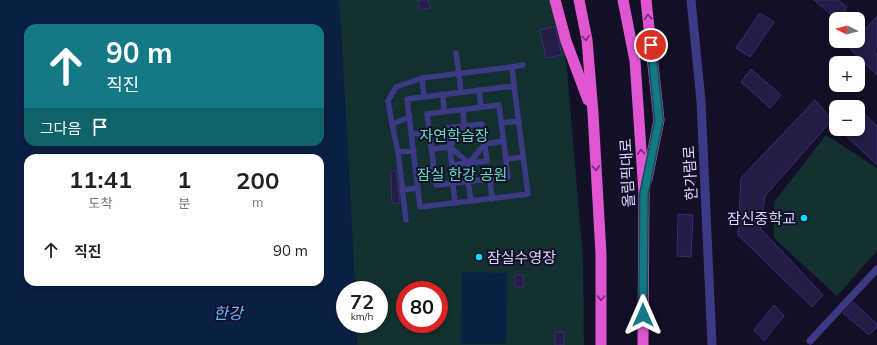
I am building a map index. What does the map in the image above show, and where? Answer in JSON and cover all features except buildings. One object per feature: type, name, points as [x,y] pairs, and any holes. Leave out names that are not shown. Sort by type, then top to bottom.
[{"type":"highway","points":[[555,0],[566,41],[593,113]]},
{"type":"highway","name":"올림픽대로","points":[[579,0],[587,40],[593,113],[601,254],[601,345]]},
{"type":"highway","name":"올림픽대로","points":[[624,0],[635,61],[644,194],[643,345]]},
{"type":"highway","points":[[644,194],[659,120],[646,0]]},
{"type":"street","name":"한가람로","points":[[691,0],[701,101],[712,345]]},
{"type":"street","points":[[456,53],[460,74],[461,92]]},
{"type":"street","points":[[406,220],[398,152],[388,101],[396,87],[422,78],[524,65]]},
{"type":"street","points":[[512,67],[528,194],[420,207],[407,99],[514,86]]},
{"type":"street","points":[[422,78],[424,97]]},
{"type":"street","points":[[479,90],[481,108]]},
{"type":"street","points":[[443,94],[444,112]]},
{"type":"street","points":[[499,105],[508,177],[436,186],[427,114],[463,110],[499,105]]},
{"type":"street","points":[[450,147],[464,126],[463,110]]},
{"type":"street","points":[[392,124],[410,117]]},
{"type":"street","points":[[502,123],[519,121]]},
{"type":"street","points":[[482,124],[485,144],[487,161],[452,166],[447,128],[482,124]]},
{"type":"street","points":[[464,126],[485,144]]},
{"type":"street","points":[[412,134],[429,133]]},
{"type":"street","points":[[471,201],[468,181],[469,163],[485,144],[504,141]]},
{"type":"street","points":[[432,148],[450,147],[469,163]]},
{"type":"street","points":[[398,152],[414,151]]},
{"type":"street","points":[[506,159],[523,157]]},
{"type":"street","points":[[416,170],[434,168]]},
{"type":"street","points":[[490,179],[492,199]]},
{"type":"street","points":[[454,184],[455,203]]},
{"type":"street","points":[[402,190],[418,188]]},
{"type":"street","points":[[810,341],[877,269]]},
{"type":"green space","name":"잠실 한강 공원","points":[[338,0],[561,0],[583,258],[584,345],[357,345],[356,333],[388,333],[388,281],[355,281]]},
{"type":"green space","points":[[826,135],[877,168],[877,251],[837,296],[774,238],[774,202]]},
{"type":"water","name":"한강","points":[[0,0],[338,0],[355,281],[336,281],[336,333],[356,333],[357,345],[0,345]]},
{"type":"water","points":[[462,272],[507,273],[506,344],[461,344]]},
{"type":"place","name":"잠신중학교","points":[[804,218]]},
{"type":"place","name":"잠실수영장","points":[[479,257]]},
{"type":"route","points":[[643,315],[644,194],[659,120],[651,45]]},
{"type":"park label","name":"자연학습장","points":[[454,135]]}]
